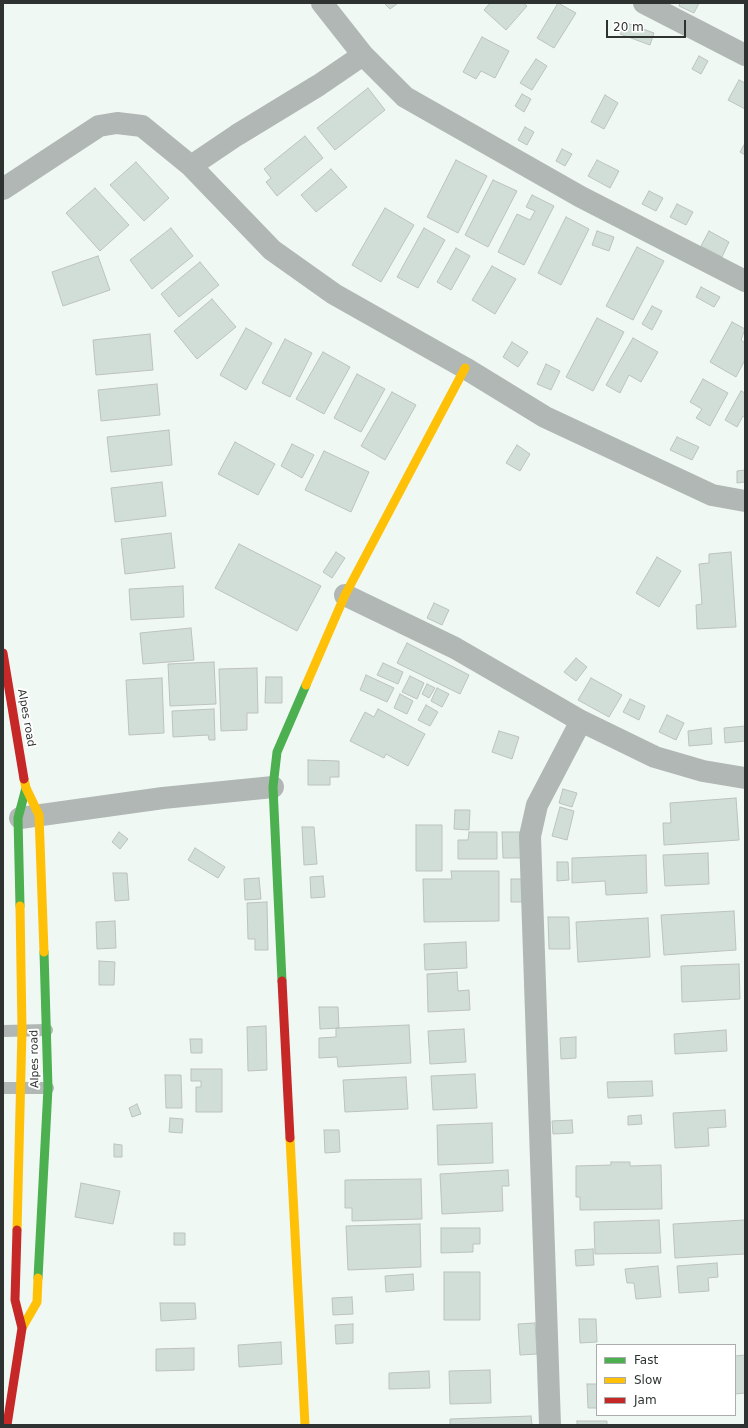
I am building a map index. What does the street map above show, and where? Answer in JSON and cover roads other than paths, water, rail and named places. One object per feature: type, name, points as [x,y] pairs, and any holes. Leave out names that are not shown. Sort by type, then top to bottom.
[{"type":"street","points":[[322,3],[363,55],[405,97],[581,197],[745,281]]},
{"type":"street","points":[[644,3],[745,55]]},
{"type":"street","points":[[191,166],[237,135],[319,85],[363,55]]},
{"type":"street","points":[[3,189],[99,126],[117,123],[142,126],[191,166],[272,250],[334,294],[465,368],[545,417],[712,495],[745,501]]},
{"type":"street","points":[[305,1425],[273,787],[277,752],[345,595],[465,368]]},
{"type":"street","points":[[345,595],[455,648],[581,721],[655,757],[703,771],[745,778]]},
{"type":"street","name":"Alpes road","points":[[3,653],[26,788],[46,1030],[48,1088],[38,1302],[22,1328]]},
{"type":"street","points":[[550,1425],[530,836],[537,804],[581,721]]},
{"type":"street","points":[[29,817],[163,798],[273,787]]},
{"type":"street","name":"Alpes road","points":[[7,1425],[22,1328],[16,1300],[20,1088],[29,817],[26,788]]},
{"type":"lane","points":[[3,1031],[46,1030]]},
{"type":"lane","points":[[3,1088],[48,1088]]}]
